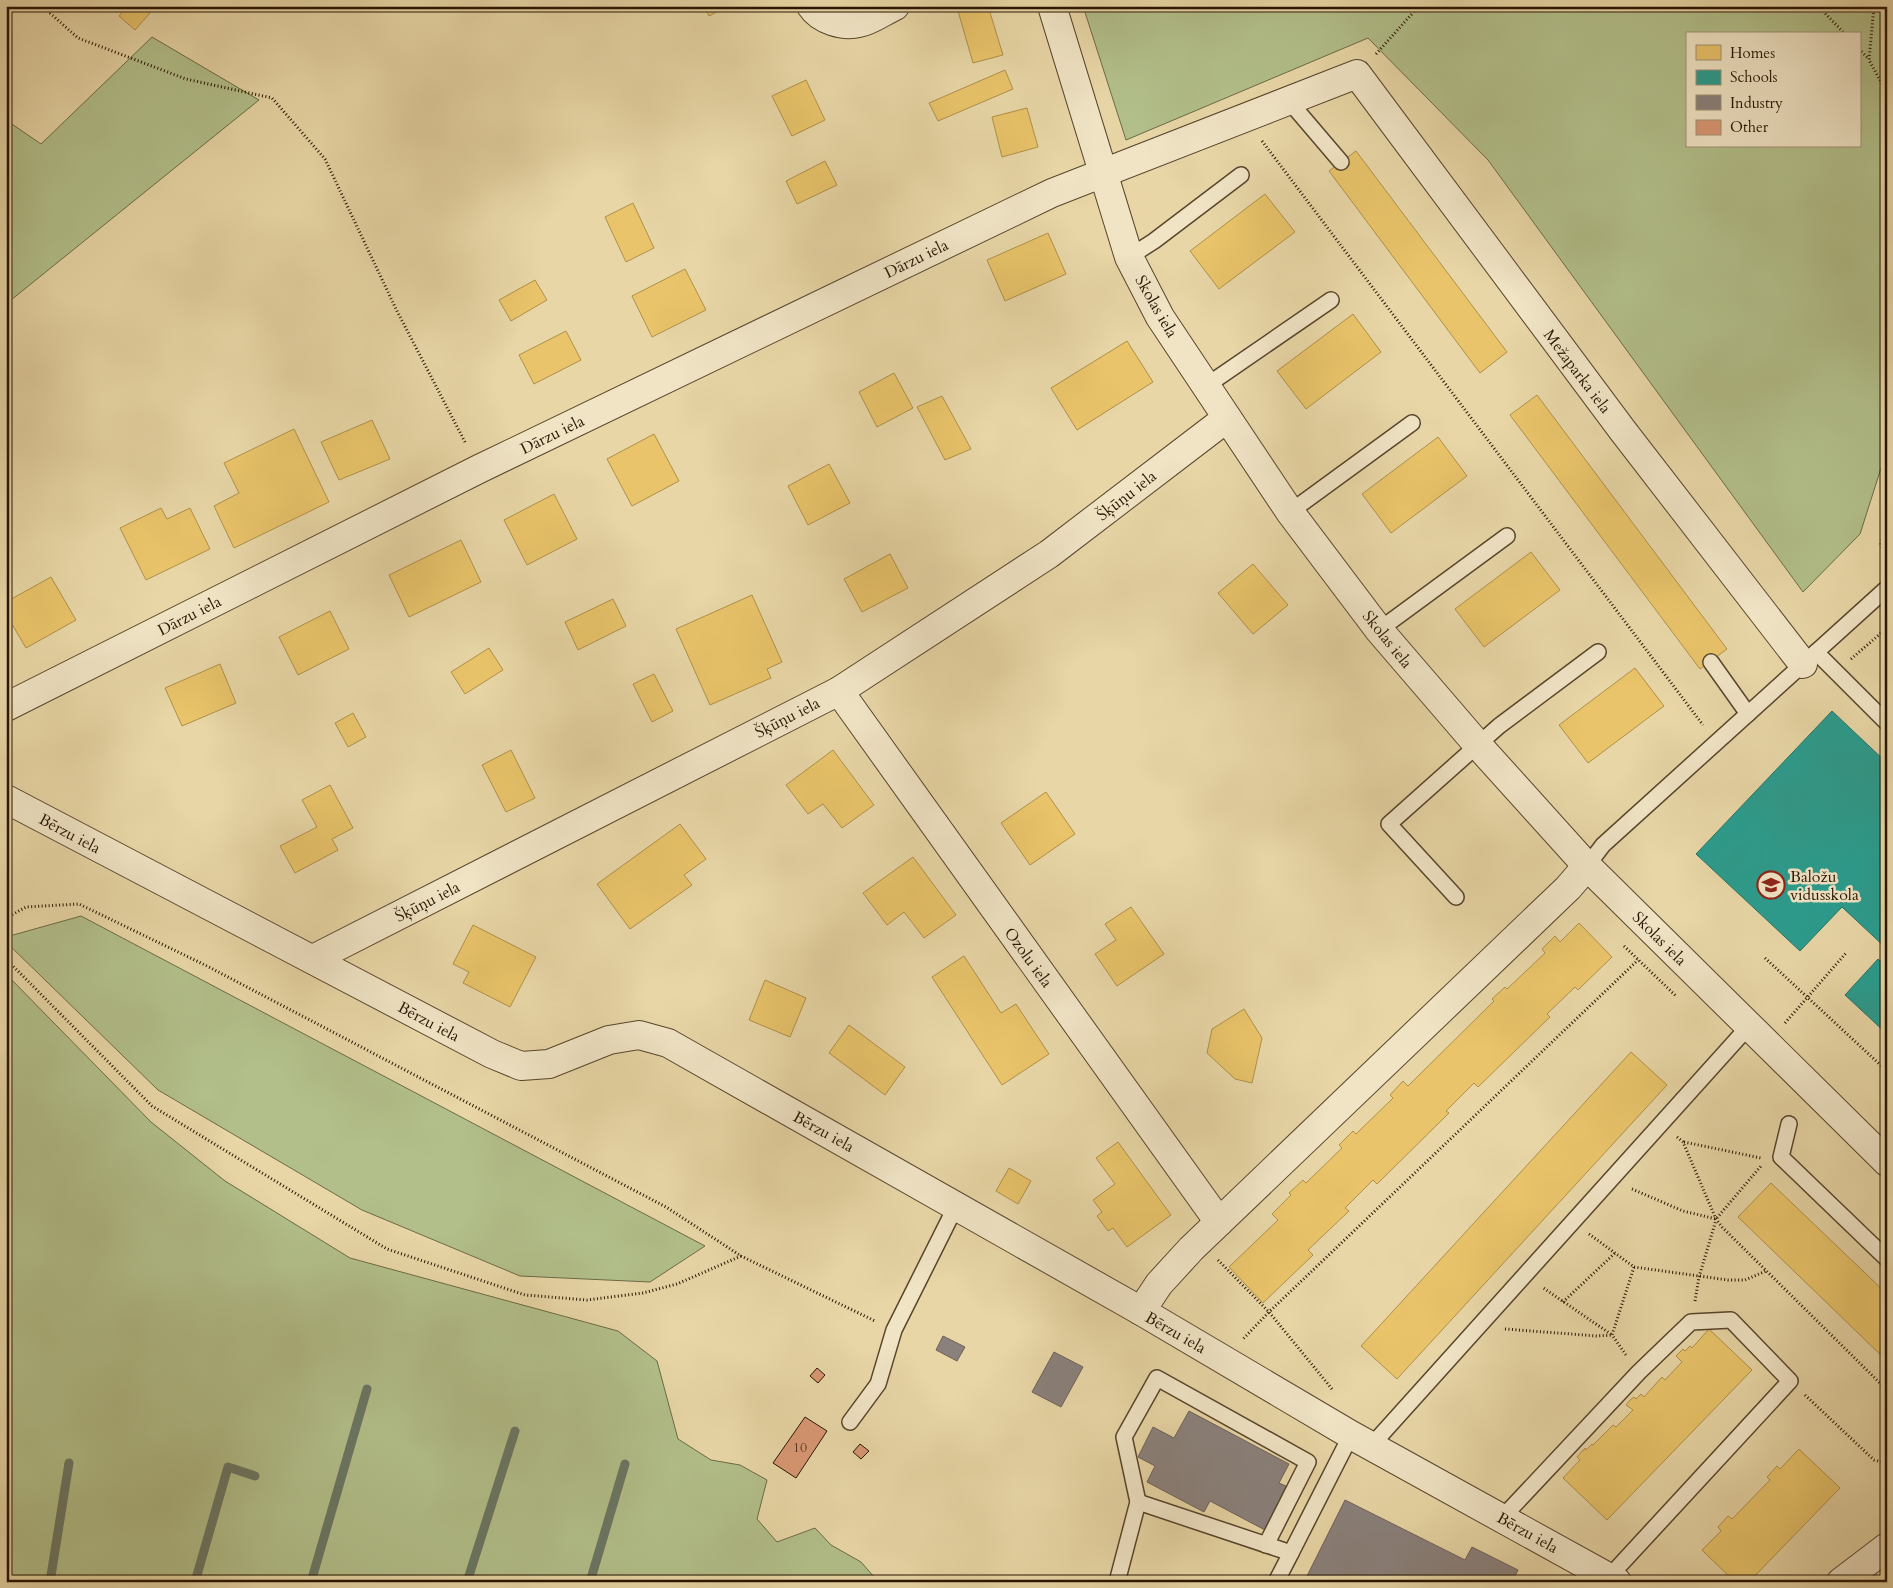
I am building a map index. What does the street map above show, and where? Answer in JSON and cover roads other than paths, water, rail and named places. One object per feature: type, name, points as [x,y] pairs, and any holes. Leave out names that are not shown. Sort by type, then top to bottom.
[{"type":"street","points":[[811,6],[816,14],[836,23],[859,24],[894,6]]},
{"type":"street","name":"Skolas iela","points":[[1052,6],[1130,257],[1160,317],[1290,512],[1379,630],[1477,744],[1588,866],[1887,1162]]},
{"type":"street","name":"Dārzu iela","points":[[6,708],[479,469],[1052,192],[1357,74]]},
{"type":"street","name":"Mežaparka iela","points":[[1357,74],[1623,431],[1809,658]]},
{"type":"street","name":"Šķūņu iela","points":[[313,959],[839,691],[1049,554],[1227,418]]},
{"type":"street","name":"Ozolu iela","points":[[839,691],[1220,1222]]},
{"type":"street","name":"Bērzu iela","points":[[6,799],[492,1054],[521,1066],[548,1064],[609,1040],[639,1035],[668,1043],[1141,1311],[1361,1441],[1613,1579]]},
{"type":"street","points":[[1141,1311],[1159,1284],[1220,1222],[1568,888],[1588,866]]},
{"type":"street","points":[[1841,1582],[1887,1547]]},
{"type":"lane","points":[[1289,101],[1341,162]]},
{"type":"lane","points":[[1130,257],[1154,242],[1241,176]]},
{"type":"lane","points":[[1206,386],[1331,300]]},
{"type":"lane","points":[[1290,512],[1412,423]]},
{"type":"lane","points":[[1379,630],[1507,536]]},
{"type":"lane","points":[[1588,866],[1603,845],[1887,588]]},
{"type":"lane","points":[[1456,897],[1389,824],[1477,744],[1598,652]]},
{"type":"lane","points":[[1809,658],[1836,672],[1887,723]]},
{"type":"lane","points":[[1710,662],[1748,714]]},
{"type":"lane","points":[[1276,1582],[1290,1553],[1361,1441],[1484,1321],[1750,1026]]},
{"type":"lane","points":[[1789,1124],[1781,1157],[1887,1259]]},
{"type":"lane","points":[[850,1422],[878,1384],[894,1330],[956,1206]]},
{"type":"lane","points":[[1502,1518],[1639,1372],[1691,1322],[1731,1320],[1790,1381],[1613,1579]]},
{"type":"lane","points":[[1117,1582],[1138,1502],[1124,1437],[1157,1378],[1308,1462],[1266,1546]]},
{"type":"lane","points":[[1138,1502],[1290,1553]]},
{"type":"waterway","points":[[311,1582],[367,1389]]},
{"type":"waterway","points":[[467,1582],[515,1431]]},
{"type":"waterway","points":[[50,1582],[69,1463]]},
{"type":"waterway","points":[[590,1582],[625,1464]]},
{"type":"waterway","points":[[195,1582],[228,1467],[255,1476]]},
{"type":"place","name":"Baložu vidusskola","points":[[1771,885]]}]
